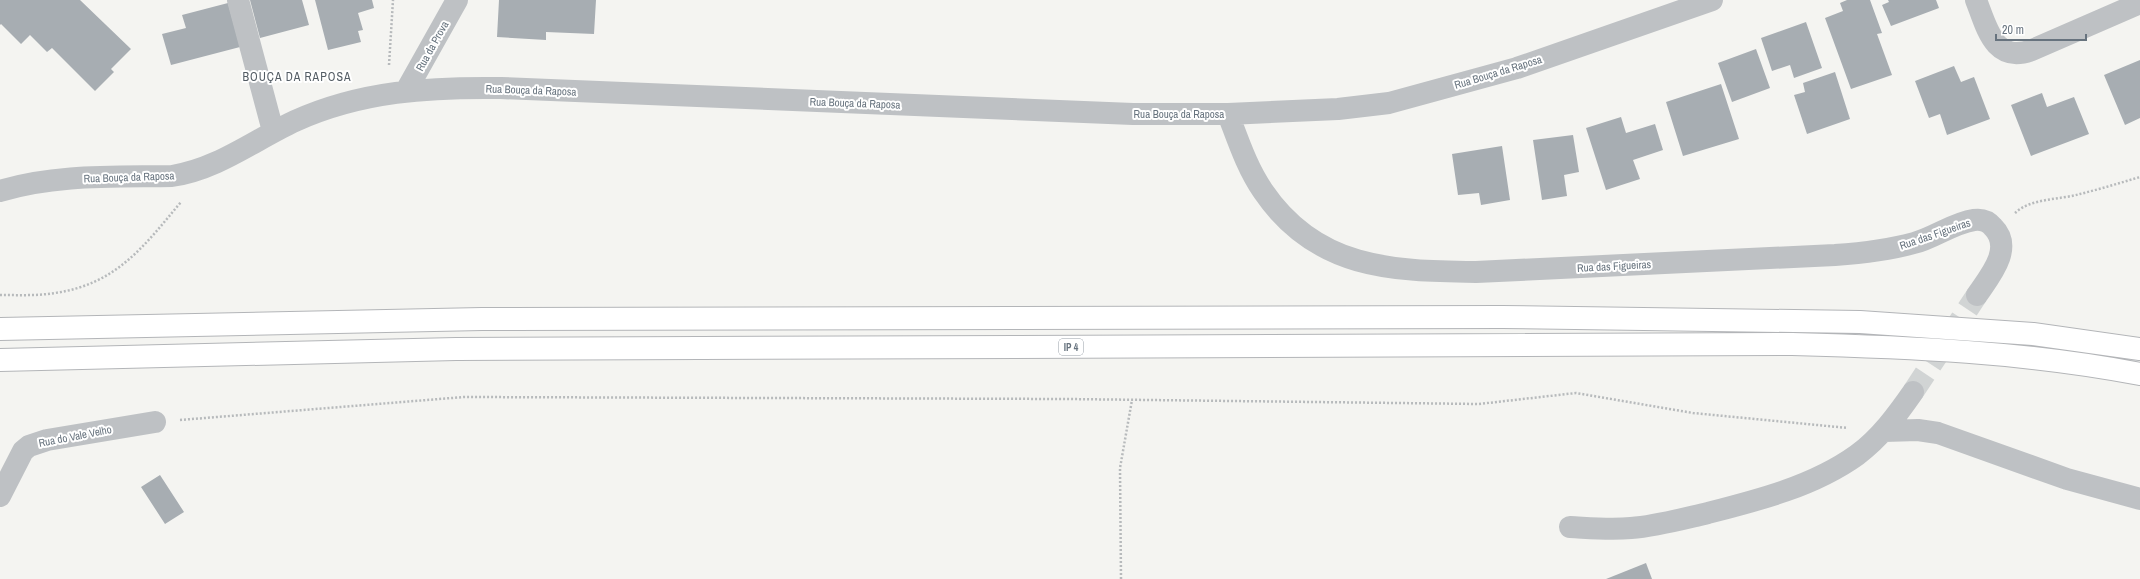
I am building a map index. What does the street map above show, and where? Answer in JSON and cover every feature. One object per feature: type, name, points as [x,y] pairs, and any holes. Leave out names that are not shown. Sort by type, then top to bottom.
[{"type":"highway","points":[[0,329],[482,319],[1526,318],[1860,322],[2033,334],[2088,340],[2140,349]]},
{"type":"highway","name":"IP 4","points":[[0,360],[464,349],[1792,344],[1866,346],[2012,356],[2062,361],[2140,374]]},
{"type":"street","points":[[238,0],[273,131]]},
{"type":"street","name":"Rua da Prova","points":[[397,92],[457,0]]},
{"type":"street","name":"Rua Bouça da Raposa","points":[[0,191],[24,184],[51,180],[172,176],[202,170],[273,131],[327,108],[357,99],[397,92],[501,88],[1133,114],[1228,114],[1338,109],[1388,103],[1411,98],[1517,68],[1712,0]]},
{"type":"street","points":[[1976,0],[1993,40],[2006,52],[2015,54],[2032,50],[2140,3]]},
{"type":"street","name":"Rua das Figueiras","points":[[1228,114],[1248,163],[1262,191],[1278,211],[1296,229],[1316,245],[1338,255],[1390,267],[1476,272],[1857,254],[1915,243],[1974,220],[1982,220],[1989,223],[1998,234]]},
{"type":"street","points":[[1977,295],[1998,263],[2001,249],[1998,234]]},
{"type":"street","points":[[1570,527],[1610,529],[1652,526],[1730,507],[1783,492],[1826,474],[1858,455],[1884,431],[1913,392]]},
{"type":"street","name":"Rua do Vale Velho","points":[[0,496],[19,457],[29,446],[46,440],[155,422]]},
{"type":"street","points":[[1884,431],[1918,430],[1938,433],[2060,476],[2140,499]]},
{"type":"path","points":[[393,0],[397,92]]},
{"type":"path","points":[[0,296],[55,293],[85,286],[110,275],[138,253],[189,193],[202,170]]},
{"type":"path","points":[[1998,234],[2013,215],[2026,205],[2098,190],[2140,177]]},
{"type":"path","points":[[155,422],[464,398],[1132,400],[1479,404],[1576,393],[1693,413],[1884,431]]},
{"type":"path","points":[[1121,579],[1120,468],[1132,400]]},
{"type":"building","points":[[0,0],[80,0],[131,49],[111,69],[114,72],[95,91],[52,48],[47,52],[30,35],[21,44],[1,24],[0,25]]},
{"type":"building","points":[[250,0],[302,0],[309,25],[260,38]]},
{"type":"building","points":[[315,0],[372,0],[374,8],[358,13],[363,30],[358,31],[361,42],[328,50]]},
{"type":"building","points":[[499,0],[596,0],[594,34],[546,32],[546,40],[497,37]]},
{"type":"building","points":[[1847,0],[1870,0],[1882,33],[1877,34],[1892,75],[1851,89],[1825,18],[1843,11],[1840,3]]},
{"type":"building","points":[[1888,0],[1936,0],[1939,8],[1891,26],[1882,5],[1889,2]]},
{"type":"building","points":[[228,3],[240,47],[171,65],[162,34],[186,28],[182,15]]},
{"type":"building","points":[[1806,22],[1822,68],[1794,78],[1790,65],[1772,71],[1761,38]]},
{"type":"building","points":[[1756,49],[1770,88],[1732,102],[1718,63]]},
{"type":"building","points":[[2140,60],[2140,118],[2125,125],[2104,75]]},
{"type":"building","points":[[1954,66],[1961,82],[1974,77],[1990,119],[1947,135],[1940,114],[1929,118],[1915,81]]},
{"type":"building","points":[[1835,72],[1850,119],[1807,134],[1794,95],[1805,92],[1803,83]]},
{"type":"building","points":[[1721,84],[1739,139],[1683,156],[1666,102]]},
{"type":"building","points":[[2042,93],[2047,107],[2074,97],[2089,134],[2031,156],[2011,105]]},
{"type":"building","points":[[1621,117],[1626,133],[1655,124],[1663,150],[1633,160],[1640,179],[1606,190],[1586,128]]},
{"type":"building","points":[[1573,135],[1579,172],[1564,175],[1567,196],[1542,200],[1533,140]]},
{"type":"building","points":[[1502,146],[1510,200],[1481,205],[1479,193],[1458,195],[1452,154]]},
{"type":"building","points":[[160,475],[184,512],[165,524],[141,487]]},
{"type":"building","points":[[1646,563],[1652,579],[1606,579]]},
{"type":"tunnel","points":[[1913,392],[1977,295]]},
{"type":"district","name":"BOUÇA DA RAPOSA","points":[[297,77]]}]
